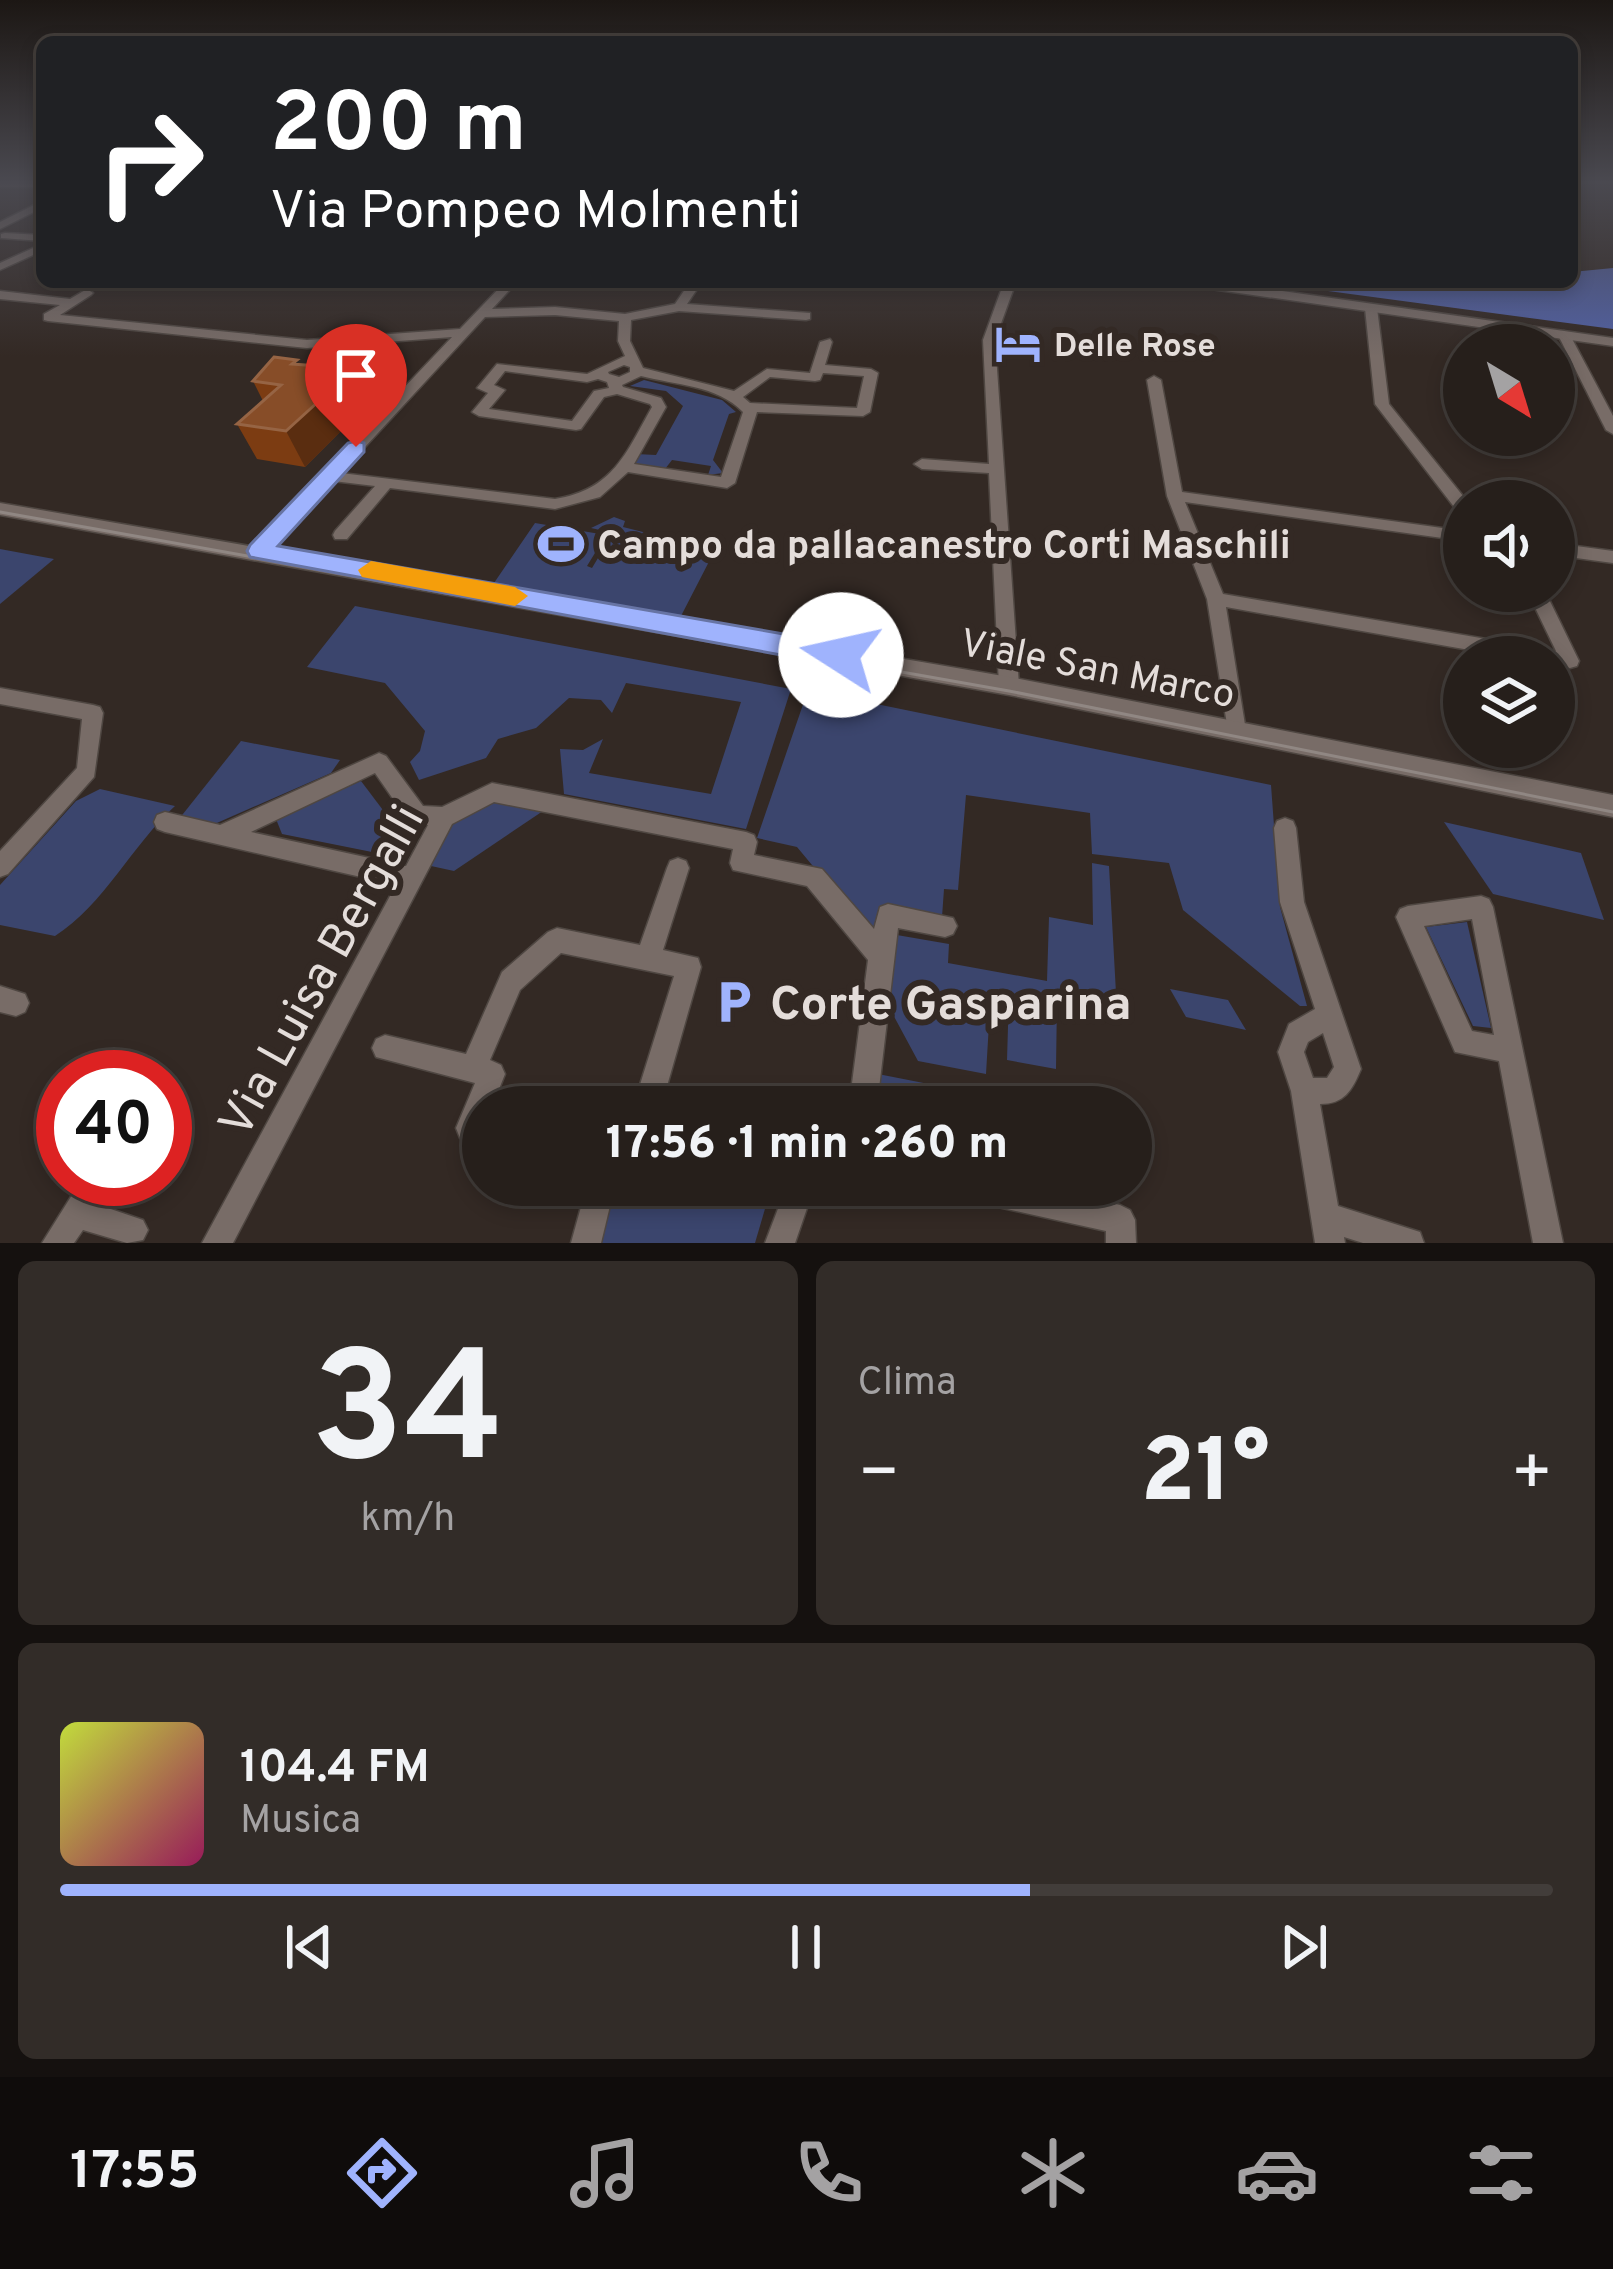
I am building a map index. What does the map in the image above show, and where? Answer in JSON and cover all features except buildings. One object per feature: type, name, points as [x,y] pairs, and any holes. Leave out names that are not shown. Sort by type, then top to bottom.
[{"type":"street","points":[[0,267],[36,246]]},
{"type":"street","points":[[259,551],[506,288]]},
{"type":"street","points":[[679,308],[692,288]]},
{"type":"street","points":[[1008,288],[989,340],[1009,686]]},
{"type":"street","points":[[1232,288],[1485,324]]},
{"type":"street","points":[[87,293],[47,317],[307,344],[462,333]]},
{"type":"street","points":[[0,295],[69,302]]},
{"type":"street","points":[[481,313],[555,311],[625,318],[679,308],[806,316]]},
{"type":"street","points":[[1371,308],[1382,404],[1443,481]]},
{"type":"street","points":[[623,467],[727,483],[741,402],[767,373],[871,373],[863,412],[741,402],[636,367],[610,377],[587,378],[502,367],[484,388],[498,390],[479,412],[576,426],[610,377],[624,341],[625,318]]},
{"type":"street","points":[[1575,337],[1613,342]]},
{"type":"street","points":[[624,341],[636,367]]},
{"type":"street","points":[[816,373],[826,342]]},
{"type":"street","points":[[1575,356],[1613,430]]},
{"type":"street","points":[[328,476],[555,504],[604,491],[659,404],[610,377]]},
{"type":"street","points":[[1154,380],[1175,496],[1216,599],[1236,731]]},
{"type":"street","points":[[922,464],[996,470]]},
{"type":"street","points":[[341,536],[384,486]]},
{"type":"street","points":[[1175,496],[1443,533]]},
{"type":"street","name":"Viale San Marco","points":[[0,508],[1009,686],[1613,806]]},
{"type":"street","points":[[1575,552],[1613,557]]},
{"type":"street","points":[[1216,599],[1443,638]]},
{"type":"street","points":[[0,696],[93,712],[87,771],[0,867]]},
{"type":"street","points":[[221,835],[379,762],[417,815],[444,817]]},
{"type":"street","name":"Via Luisa Bergalli","points":[[217,1243],[444,817],[492,792],[746,842],[741,862],[814,878],[881,956]]},
{"type":"street","points":[[165,822],[411,878]]},
{"type":"street","points":[[1285,828],[1292,902],[1348,1069],[1334,1090],[1304,1090]]},
{"type":"street","points":[[648,959],[678,868]]},
{"type":"street","points":[[1509,1050],[1464,1043],[1408,917],[1481,908],[1548,1243]]},
{"type":"street","points":[[865,1086],[888,915],[945,926]]},
{"type":"street","points":[[479,1086],[512,981],[557,940],[689,967],[653,1086]]},
{"type":"street","points":[[1329,1016],[1298,1034],[1291,1052],[1304,1090],[1327,1230],[1409,1243]]},
{"type":"street","points":[[385,1048],[482,1071]]},
{"type":"street","points":[[57,1243],[82,1206]]},
{"type":"street","points":[[586,1243],[596,1206]]},
{"type":"street","points":[[779,1243],[793,1206]]},
{"type":"street","points":[[1059,1206],[1120,1220],[1121,1243]]},
{"type":"street","points":[[77,1214],[133,1230]]},
{"type":"shaded area","points":[[1613,268],[1613,329],[1326,288],[1578,288],[1578,271]]},
{"type":"shaded area","points":[[644,380],[722,400],[736,412],[729,414],[713,460],[723,473],[708,475],[711,466],[672,460],[665,469],[631,464],[636,454],[656,455],[683,406],[666,391],[630,386]]},
{"type":"shaded area","points":[[614,517],[625,521],[623,527],[715,550],[681,616],[494,583],[535,523],[606,535],[587,566],[592,568],[613,533],[591,528]]},
{"type":"shaded area","points":[[0,549],[54,559],[0,604]]},
{"type":"shaded area","points":[[355,606],[791,689],[746,829],[564,794],[560,749],[583,750],[603,739],[589,773],[711,794],[741,702],[626,683],[612,713],[601,700],[569,698],[536,728],[498,739],[486,758],[419,780],[410,762],[420,751],[425,731],[385,683],[307,667]]},
{"type":"shaded area","points":[[808,690],[1271,785],[1280,907],[1307,1006],[1300,1006],[1183,910],[1169,863],[1092,854],[1090,813],[966,795],[958,890],[944,889],[942,917],[882,909],[877,943],[797,847],[757,838]]},
{"type":"shaded area","points":[[241,741],[340,760],[331,773],[210,826],[179,819]]},
{"type":"shaded area","points":[[361,781],[404,838],[382,854],[282,834],[276,819]]},
{"type":"shaded area","points":[[100,789],[175,806],[103,892],[55,936],[0,925],[0,885],[76,801]]},
{"type":"shaded area","points":[[493,802],[543,811],[454,871],[431,866],[452,823]]},
{"type":"shaded area","points":[[1444,822],[1581,853],[1604,920],[1493,894]]},
{"type":"shaded area","points":[[1092,863],[1109,866],[1117,1011],[1057,1000],[1056,1069],[1007,1060],[1009,993],[991,990],[986,1074],[918,1061],[883,996],[891,934],[949,944],[948,963],[1047,981],[1049,917],[1093,925]]},
{"type":"shaded area","points":[[1467,922],[1491,1028],[1473,1026],[1426,927]]},
{"type":"shaded area","points":[[1170,989],[1228,1000],[1246,1030],[1186,1017]]},
{"type":"shaded area","points":[[878,1074],[939,1086],[876,1086]]},
{"type":"shaded area","points":[[609,1206],[766,1206],[755,1243],[599,1243]]},
{"type":"tram line","points":[[0,512],[1009,691],[1613,812]]},
{"type":"slow traffic","points":[[371,570],[515,596]]},
{"type":"place","name":"Delle Rose","points":[[1018,344]]},
{"type":"place","name":"Campo da pallacanestro Corti Maschili","points":[[561,544]]},
{"type":"place","name":"Corte Gasparina","points":[[734,1002]]},
{"type":"route","points":[[356,447],[259,551],[841,655]]}]
